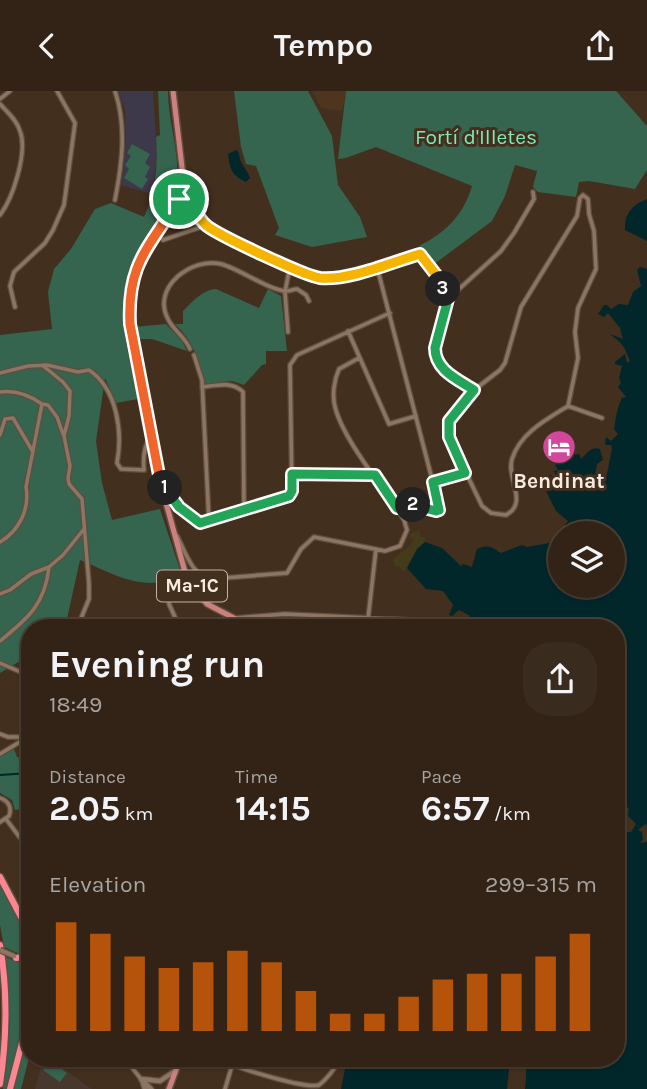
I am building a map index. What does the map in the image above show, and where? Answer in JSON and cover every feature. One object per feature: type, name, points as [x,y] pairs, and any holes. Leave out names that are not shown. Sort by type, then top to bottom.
[{"type":"highway","points":[[0,877],[21,917]]},
{"type":"highway","points":[[0,948],[6,1018],[0,1084]]},
{"type":"highway","points":[[15,957],[21,957]]},
{"type":"highway","points":[[10,1089],[21,1046]]},
{"type":"main road","name":"Ma-1C","points":[[173,91],[184,184],[179,199],[137,266],[130,305],[130,324],[160,481],[189,582],[207,604],[233,618]]},
{"type":"main road","points":[[168,1088],[177,1067]]},
{"type":"street","points":[[0,99],[10,91]]},
{"type":"street","points":[[15,306],[10,286],[15,272],[45,243],[64,205],[75,123],[57,91]]},
{"type":"street","points":[[115,91],[122,117],[122,164],[115,201]]},
{"type":"street","points":[[0,104],[22,133],[19,172],[9,204],[0,215]]},
{"type":"street","points":[[184,184],[191,203],[206,225]]},
{"type":"street","points":[[474,390],[443,370],[435,356],[448,299],[501,251],[534,199],[533,192]]},
{"type":"street","points":[[568,407],[578,358],[575,332],[578,308],[596,269],[594,230],[588,199],[583,195],[577,216],[521,307],[505,363],[474,390],[449,421],[449,437],[482,506],[499,516],[511,513],[518,498],[511,477],[512,459],[521,442],[541,422],[568,407],[602,418]]},
{"type":"street","points":[[179,199],[206,225]]},
{"type":"street","points":[[160,228],[172,221],[206,225],[289,266],[320,278],[343,276],[420,254],[437,276],[448,299]]},
{"type":"street","points":[[163,240],[206,225]]},
{"type":"street","points":[[190,349],[185,337],[168,320],[165,308],[169,285],[181,274],[206,264],[223,264],[285,292],[297,289],[306,295],[309,301]]},
{"type":"street","points":[[288,332],[285,292],[289,266]]},
{"type":"street","points":[[377,267],[439,510],[411,505],[397,508]]},
{"type":"street","points":[[160,481],[179,507],[200,523],[289,496],[292,491],[290,365],[297,355],[390,313]]},
{"type":"street","points":[[348,331],[389,425],[416,416]]},
{"type":"street","points":[[194,355],[202,380],[209,521]]},
{"type":"street","points":[[170,523],[195,570],[201,576],[211,579],[287,573],[301,549],[314,537],[391,551],[400,546],[407,527],[343,427],[334,405],[334,386],[339,369],[359,358]]},
{"type":"street","points":[[42,365],[70,391],[69,417],[64,436]]},
{"type":"street","points":[[0,373],[52,365],[78,372],[89,370],[99,376],[117,413],[120,446],[117,463],[121,468],[144,471],[143,455],[148,440],[152,437]]},
{"type":"street","points":[[202,387],[222,384],[234,386],[243,392],[244,510]]},
{"type":"street","points":[[0,392],[29,395],[48,405],[57,417],[64,436],[70,466],[69,484],[82,499],[86,527],[89,599],[81,619]]},
{"type":"street","points":[[0,542],[12,535],[28,500],[26,487],[42,404]]},
{"type":"street","points":[[0,435],[5,419],[13,418],[33,453]]},
{"type":"street","points":[[433,482],[465,473]]},
{"type":"street","points":[[292,474],[375,475]]},
{"type":"street","points":[[0,594],[31,574],[49,567],[63,555],[86,527]]},
{"type":"street","points":[[369,618],[376,549]]},
{"type":"street","points":[[28,619],[40,597],[49,567]]},
{"type":"street","points":[[169,604],[176,619]]},
{"type":"street","points":[[233,618],[285,614],[390,619]]},
{"type":"street","points":[[0,641],[21,624]]},
{"type":"street","points":[[0,670],[1,663],[21,672]]},
{"type":"street","points":[[0,734],[21,737]]},
{"type":"street","points":[[0,754],[21,742]]},
{"type":"street","points":[[0,798],[9,805],[10,813],[0,822]]},
{"type":"street","points":[[6,819],[21,839]]},
{"type":"street","points":[[0,948],[21,960]]},
{"type":"street","points":[[131,1067],[152,1089]]},
{"type":"street","points":[[225,1089],[232,1067]]},
{"type":"street","points":[[238,1067],[288,1083],[316,1086],[334,1067]]},
{"type":"street","points":[[141,1079],[160,1081],[175,1072]]},
{"type":"street","points":[[141,1079],[145,1089]]},
{"type":"street","points":[[287,1089],[288,1083]]},
{"type":"shaded area","points":[[118,91],[153,91],[157,156],[152,194],[121,185],[126,141],[125,109]]},
{"type":"shaded area","points":[[312,91],[346,91],[342,111],[321,108]]},
{"type":"shaded area","points":[[41,1067],[61,1067],[92,1089],[35,1089]]},
{"type":"green space","points":[[158,91],[168,91],[177,167],[175,193],[132,266],[124,303],[126,340],[138,399],[116,403],[105,378],[96,441],[102,483],[112,520],[160,509],[183,579],[166,591],[160,582],[129,580],[80,560],[67,619],[21,619],[21,660],[0,673],[0,335],[52,329],[48,292],[54,269],[71,249],[95,209],[111,203],[144,217],[155,178],[156,137],[160,135]]},
{"type":"green space","points":[[234,91],[308,91],[332,136],[338,185],[360,217],[367,237],[312,247],[275,235],[279,228],[256,166],[246,164],[241,147]]},
{"type":"green space","name":"Fortí d'Illetes","points":[[346,91],[616,91],[647,126],[647,170],[635,189],[589,181],[579,182],[576,197],[538,192],[533,187],[537,171],[515,165],[505,196],[492,221],[433,265],[419,246],[452,222],[464,206],[472,186],[376,147],[338,159]]},
{"type":"green space","points":[[132,144],[150,154],[145,163],[150,167],[145,177],[148,179],[142,189],[124,178],[129,169],[125,165],[131,156],[127,153]]},
{"type":"green space","points":[[216,289],[259,308],[268,289],[281,296],[287,351],[266,351],[266,364],[244,385],[232,381],[205,384],[191,344],[175,324],[183,324],[183,311],[198,297]]},
{"type":"green space","points":[[166,324],[182,341],[187,351],[152,339],[136,339],[133,327]]},
{"type":"green space","points":[[14,749],[17,757],[21,758],[21,809],[15,810],[12,800],[0,793],[0,757]]},
{"type":"green space","points":[[0,884],[21,923],[21,955],[4,947],[0,925]]},
{"type":"green space","points":[[6,957],[21,964],[21,1039],[8,1089],[3,1089],[10,1023]]},
{"type":"green space","points":[[21,1061],[21,1067],[27,1067],[21,1089],[14,1089]]},
{"type":"green space","points":[[45,1067],[58,1067],[67,1073],[60,1082],[43,1070]]},
{"type":"sand","points":[[419,530],[425,542],[417,549],[404,572],[395,567],[393,559],[411,545],[413,539],[409,537],[410,534]]},
{"type":"water","points":[[236,150],[250,178],[246,182],[237,177],[231,168],[228,154]]},
{"type":"water","points":[[647,199],[647,241],[625,230],[630,211]]},
{"type":"water","points":[[640,267],[647,269],[647,827],[646,824],[638,830],[642,832],[643,839],[640,843],[647,842],[647,1089],[341,1089],[345,1067],[625,1067],[625,832],[631,832],[636,824],[628,816],[629,809],[625,804],[625,619],[469,619],[470,616],[459,610],[452,616],[449,615],[453,605],[443,591],[426,589],[407,568],[417,549],[425,542],[442,548],[461,566],[461,563],[472,567],[477,549],[481,547],[490,547],[501,553],[522,545],[527,547],[548,543],[548,598],[625,598],[625,521],[568,521],[556,511],[541,481],[547,479],[547,475],[556,476],[554,471],[558,470],[555,465],[569,456],[579,454],[581,459],[594,448],[600,449],[603,460],[597,464],[594,481],[602,484],[607,474],[612,448],[611,445],[605,445],[606,437],[611,441],[618,434],[614,429],[617,413],[622,398],[626,397],[618,387],[621,383],[619,378],[622,366],[615,362],[625,354],[627,363],[630,361],[623,346],[610,334],[623,339],[620,328],[608,313],[604,317],[598,314],[604,305],[611,309],[619,304],[628,305],[633,292],[641,286],[637,270]]},
{"type":"pier","points":[[509,1067],[526,1067],[525,1089],[507,1089]]},
{"type":"waterway","points":[[0,775],[21,774]]},
{"type":"place","name":"Bendinat","points":[[559,447]]},
{"type":"route","points":[[184,184],[191,203],[206,225],[226,237],[320,278],[343,276],[420,254],[437,276],[448,299],[435,348],[438,364],[474,390],[449,421],[449,437],[465,473],[433,482],[439,510],[411,505],[397,508],[375,475],[292,474],[292,491],[289,496],[273,502],[200,523],[179,507],[160,481],[130,316],[132,285],[137,266],[179,199],[184,184]]}]
